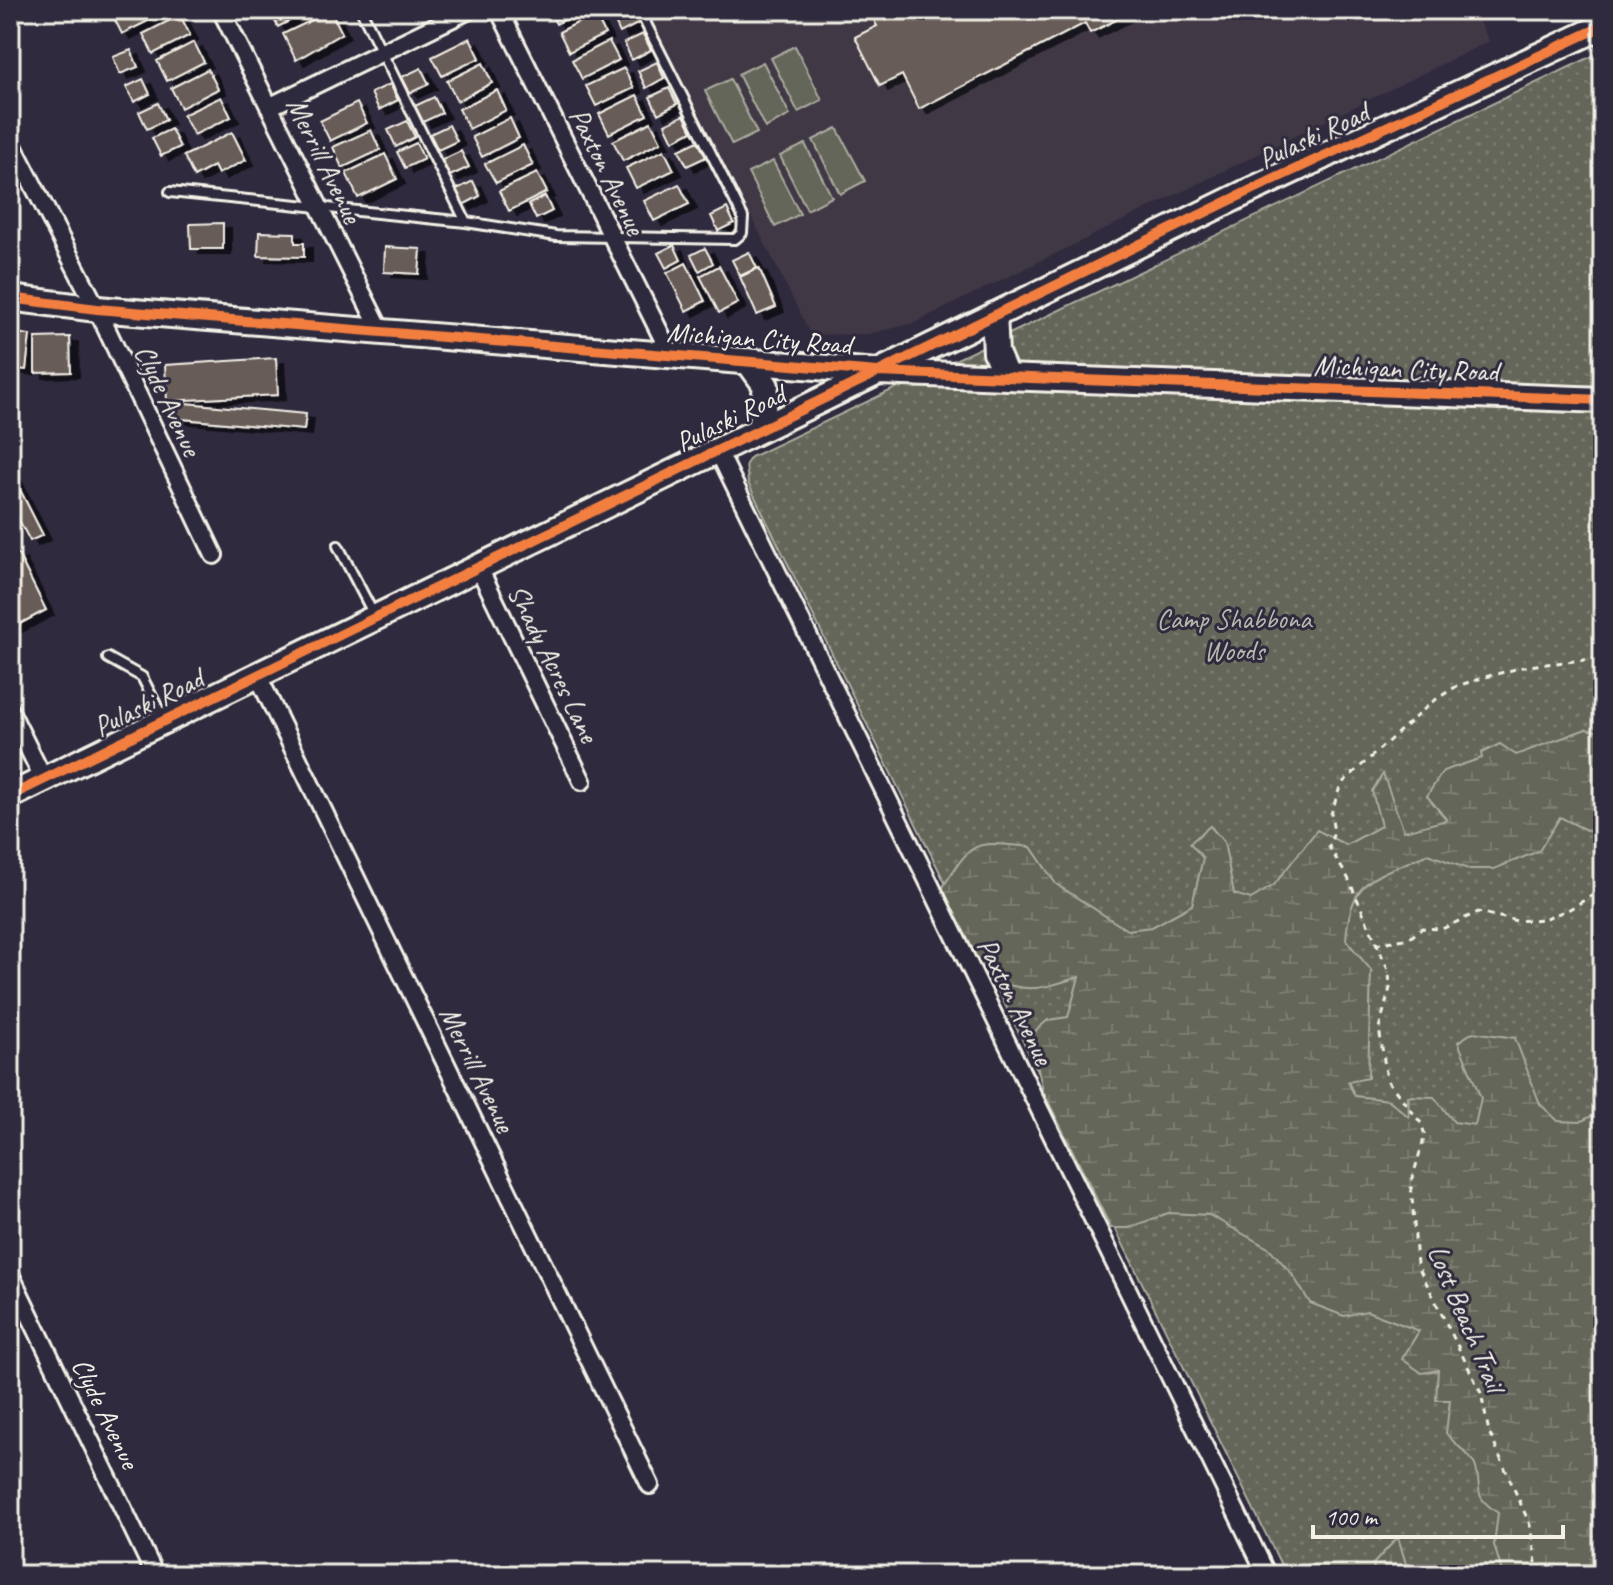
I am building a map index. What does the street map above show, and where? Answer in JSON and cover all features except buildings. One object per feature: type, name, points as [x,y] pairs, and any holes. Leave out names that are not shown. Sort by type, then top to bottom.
[{"type":"street","name":"Merrill Avenue","points":[[221,10],[382,333]]},
{"type":"street","points":[[269,107],[469,10]]},
{"type":"street","name":"Paxton Avenue","points":[[499,10],[671,355]]},
{"type":"street","name":"Pulaski Road","points":[[10,796],[994,315],[1603,26]]},
{"type":"street","name":"Clyde Avenue","points":[[10,140],[97,309],[214,555]]},
{"type":"street","name":"Michigan City Road","points":[[10,298],[97,309],[878,372],[1603,400]]},
{"type":"street","points":[[994,315],[996,353],[1006,376]]},
{"type":"street","points":[[748,361],[766,386],[760,430]]},
{"type":"street","name":"Paxton Avenue","points":[[718,451],[1267,1575]]},
{"type":"street","name":"Shady Acres Lane","points":[[479,568],[582,781]]},
{"type":"street","name":"Merrill Avenue","points":[[258,676],[650,1485]]},
{"type":"street","points":[[10,711],[44,780]]},
{"type":"street","name":"Clyde Avenue","points":[[10,1274],[155,1575]]},
{"type":"lane","points":[[361,10],[466,222]]},
{"type":"lane","points":[[170,192],[318,205],[556,236],[735,239],[743,226],[743,217],[639,10]]},
{"type":"lane","points":[[338,546],[376,619]]},
{"type":"lane","points":[[108,658],[142,677],[165,720]]},
{"type":"path","points":[[1375,944],[1410,938],[1422,928],[1442,929],[1478,912],[1517,921],[1543,919],[1568,910],[1603,889]]},
{"type":"shaded area","points":[[647,10],[1473,10],[1489,41],[914,323],[868,334],[811,335]]},
{"type":"green space","points":[[795,46],[822,100],[798,112],[771,58]]},
{"type":"green space","name":"Camp Shabbona Woods","points":[[1603,51],[1603,1575],[1286,1575],[748,483],[746,464],[751,457]]},
{"type":"green space","points":[[763,62],[790,115],[765,128],[738,74]]},
{"type":"green space","points":[[730,79],[757,133],[732,145],[705,91]]},
{"type":"green space","points":[[837,128],[865,181],[840,194],[813,140]]},
{"type":"green space","points":[[805,144],[832,197],[807,210],[780,156]]},
{"type":"green space","points":[[773,161],[800,214],[775,227],[748,173]]},
{"type":"green space","points":[[1586,729],[1603,733],[1603,830],[1592,833],[1560,817],[1539,851],[1494,869],[1468,869],[1428,854],[1394,868],[1380,874],[1360,891],[1353,903],[1346,940],[1371,970],[1368,1078],[1348,1082],[1355,1096],[1389,1100],[1409,1117],[1408,1096],[1434,1097],[1454,1122],[1475,1125],[1481,1098],[1458,1042],[1473,1032],[1515,1038],[1540,1104],[1558,1121],[1580,1122],[1603,1110],[1603,1575],[1503,1575],[1494,1545],[1498,1513],[1481,1497],[1474,1463],[1446,1433],[1450,1400],[1436,1400],[1438,1370],[1422,1373],[1402,1359],[1419,1331],[1367,1311],[1344,1316],[1310,1303],[1292,1274],[1270,1249],[1209,1215],[1168,1213],[1129,1228],[1111,1228],[1043,1091],[1030,1035],[1048,1020],[1068,1017],[1079,977],[1051,985],[1023,988],[984,977],[941,890],[968,852],[976,847],[996,844],[1031,847],[1056,884],[1127,930],[1152,927],[1192,905],[1203,858],[1190,843],[1210,826],[1224,842],[1234,894],[1251,899],[1274,885],[1317,830],[1346,845],[1381,826],[1372,791],[1383,774],[1404,831],[1447,820],[1427,796],[1443,771],[1482,758],[1481,753],[1500,744],[1516,755]]},
{"type":"green space","points":[[1398,1537],[1406,1564],[1424,1575],[1373,1575],[1374,1563]]},
{"type":"cycle path","points":[[10,796],[1247,192],[1603,26]]},
{"type":"cycle path","points":[[10,298],[97,309],[878,372],[1603,400]]}]
